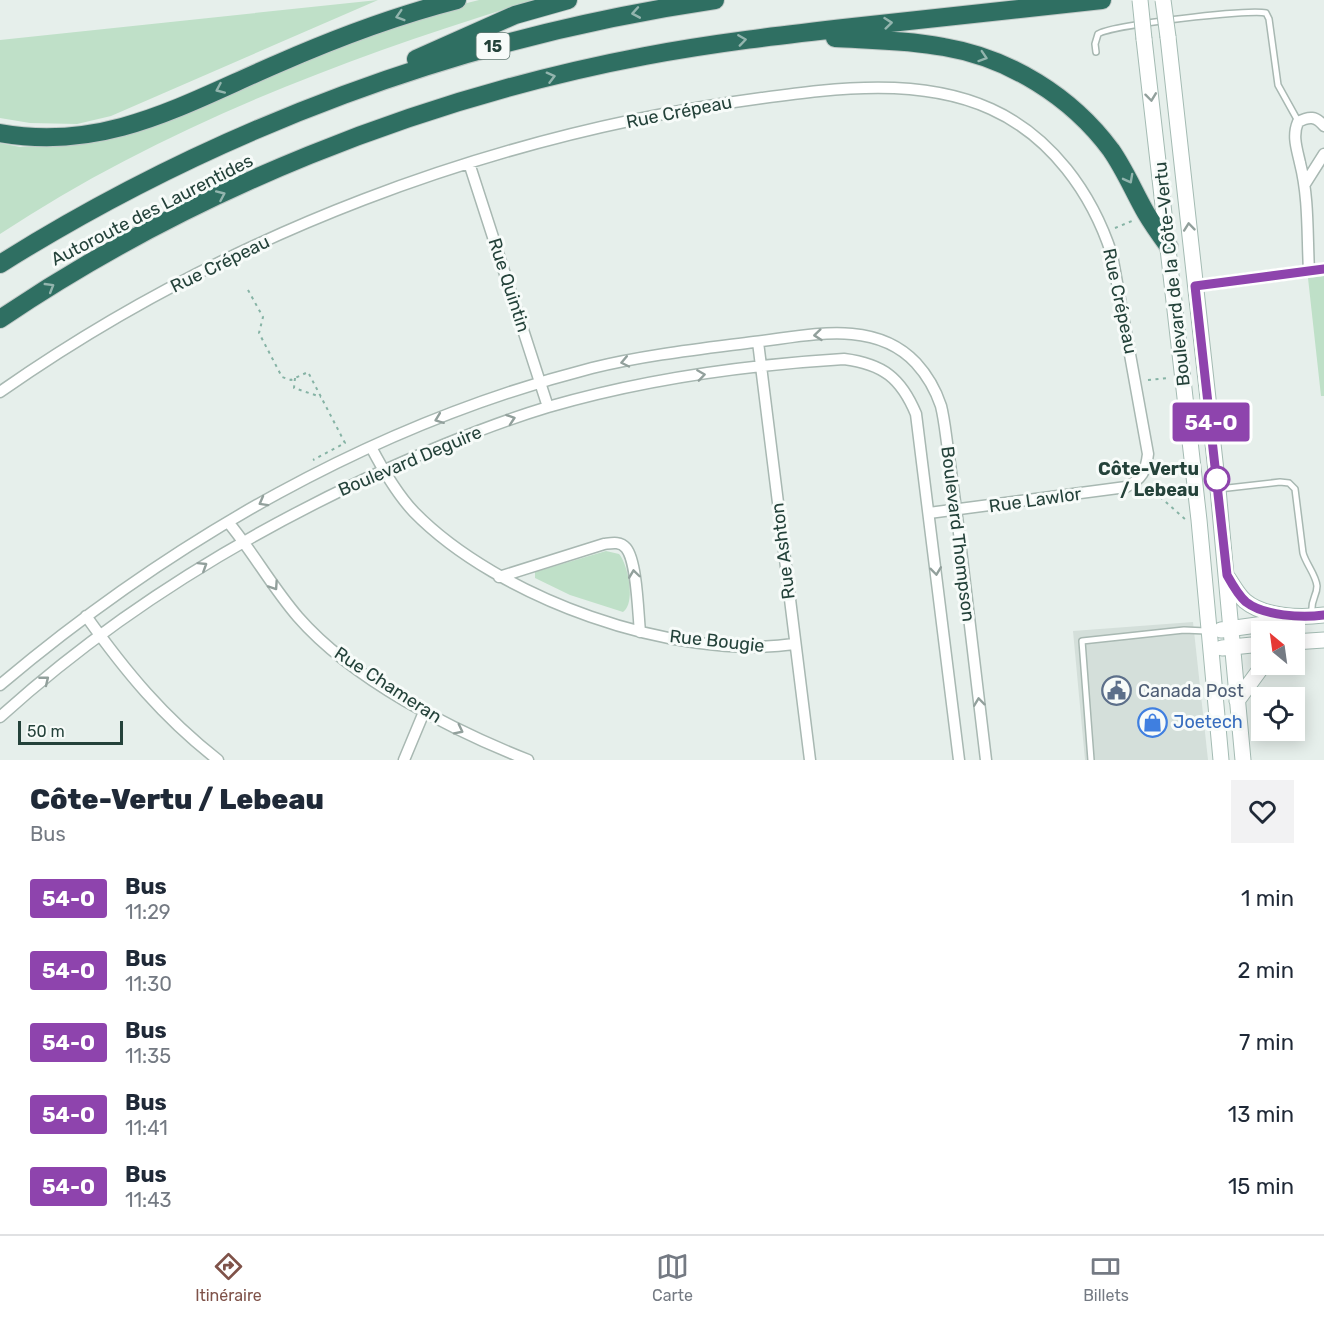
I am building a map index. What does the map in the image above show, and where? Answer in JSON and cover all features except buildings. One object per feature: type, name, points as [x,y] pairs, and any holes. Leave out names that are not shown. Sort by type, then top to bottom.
[{"type":"highway","points":[[0,133],[56,139],[123,128],[186,104],[352,32],[457,0]]},
{"type":"highway","points":[[278,120],[515,15],[568,0]]},
{"type":"highway","name":"Autoroute des Laurentides","points":[[0,264],[56,230],[197,156],[344,94],[412,70],[507,42],[592,22],[715,0]]},
{"type":"highway","name":"Autoroute des Laurentides","points":[[0,319],[76,272],[192,209],[292,163],[369,133],[468,100],[582,69],[679,50],[788,35],[1102,0]]},
{"type":"highway","points":[[788,35],[944,47],[991,59],[1029,78],[1066,103],[1103,140],[1120,163],[1145,211],[1169,247]]},
{"type":"main road","name":"Boulevard de la Côte-Vertu","points":[[1140,0],[1169,247],[1221,760]]},
{"type":"main road","name":"Boulevard de la Côte-Vertu","points":[[1163,0],[1227,575],[1242,760]]},
{"type":"main road","points":[[1227,575],[1241,597],[1257,609],[1270,613],[1318,616]]},
{"type":"main road","points":[[1209,631],[1318,616]]},
{"type":"main road","points":[[1305,643],[1324,640]]},
{"type":"main road","points":[[1210,650],[1251,646]]},
{"type":"main road","points":[[1237,701],[1256,675]]},
{"type":"street","name":"Rue Crépeau","points":[[0,392],[131,310],[193,275],[268,240],[355,204],[469,164],[540,142],[728,102],[853,89],[930,91],[966,99],[992,109],[1022,127],[1059,159],[1076,180],[1089,202],[1105,233],[1121,298],[1147,444],[1147,465],[1143,482]]},
{"type":"street","points":[[1309,271],[1305,184],[1294,130],[1298,122],[1311,117],[1324,126]]},
{"type":"street","points":[[1305,184],[1324,154]]},
{"type":"street","name":"Rue Quintin","points":[[469,164],[548,407]]},
{"type":"street","points":[[1195,286],[1324,269]]},
{"type":"street","name":"Boulevard Deguire","points":[[0,685],[86,616],[167,559],[228,522],[312,475],[371,447],[458,411],[593,368],[645,358],[840,333],[876,337]]},
{"type":"street","name":"Boulevard Thompson","points":[[876,337],[913,360],[929,380],[940,403],[956,510],[986,760]]},
{"type":"street","name":"Rue Ashton","points":[[758,342],[810,760]]},
{"type":"street","name":"Boulevard Deguire","points":[[0,717],[100,636],[166,590],[244,541],[321,500],[464,436],[548,407],[666,380],[844,359],[861,361],[880,369]]},
{"type":"street","name":"Boulevard Thompson","points":[[880,369],[903,387],[916,414],[959,760]]},
{"type":"street","name":"Rue Bougie","points":[[371,447],[396,489],[418,516],[448,542],[498,577],[596,619],[640,632],[718,645],[775,647],[794,645]]},
{"type":"street","name":"Rue Lawlor","points":[[929,513],[1114,489],[1143,482]]},
{"type":"street","name":"Rue Chameran","points":[[228,522],[305,625],[339,655],[424,712],[465,733],[528,760]]},
{"type":"street","points":[[498,577],[604,544],[621,544],[630,555],[633,568],[640,632]]},
{"type":"street","points":[[86,616],[111,652],[145,693],[218,760]]},
{"type":"street","points":[[404,760],[424,712]]},
{"type":"lane","points":[[1096,52],[1098,34],[1111,28],[1263,12],[1268,15],[1278,85],[1298,122]]},
{"type":"lane","points":[[1218,489],[1280,482],[1289,483],[1295,489],[1304,558],[1317,583],[1310,603],[1318,616]]},
{"type":"lane","points":[[1091,760],[1082,641],[1184,630],[1209,631]]},
{"type":"path","points":[[1116,227],[1134,220]]},
{"type":"path","points":[[248,290],[263,317],[259,333],[282,377],[291,380],[308,372],[345,443],[310,462]]},
{"type":"path","points":[[295,378],[294,388],[321,397]]},
{"type":"path","points":[[1149,380],[1172,378]]},
{"type":"path","points":[[1143,482],[1186,520]]},
{"type":"shaded area","points":[[1193,622],[1208,760],[1085,760],[1073,631]]},
{"type":"green space","points":[[378,0],[111,116],[77,124],[30,123],[0,118],[0,40]]},
{"type":"green space","points":[[479,0],[534,0],[396,45],[258,98],[125,160],[0,234],[0,143],[20,147],[70,144],[320,50],[431,12]]},
{"type":"green space","points":[[1324,276],[1324,396],[1321,396],[1308,278]]},
{"type":"green space","points":[[606,551],[619,554],[628,574],[629,601],[623,612],[570,595],[535,578],[535,572]]},
{"type":"bus line","name":"54-O","points":[[1324,269],[1195,286],[1227,575],[1241,597],[1257,609],[1270,613],[1324,615]]},
{"type":"place","name":"Côte-Vertu / Lebeau","points":[[1217,479]]},
{"type":"place","name":"Canada Post","points":[[1117,691]]},
{"type":"place","name":"Joetech","points":[[1152,722]]}]
